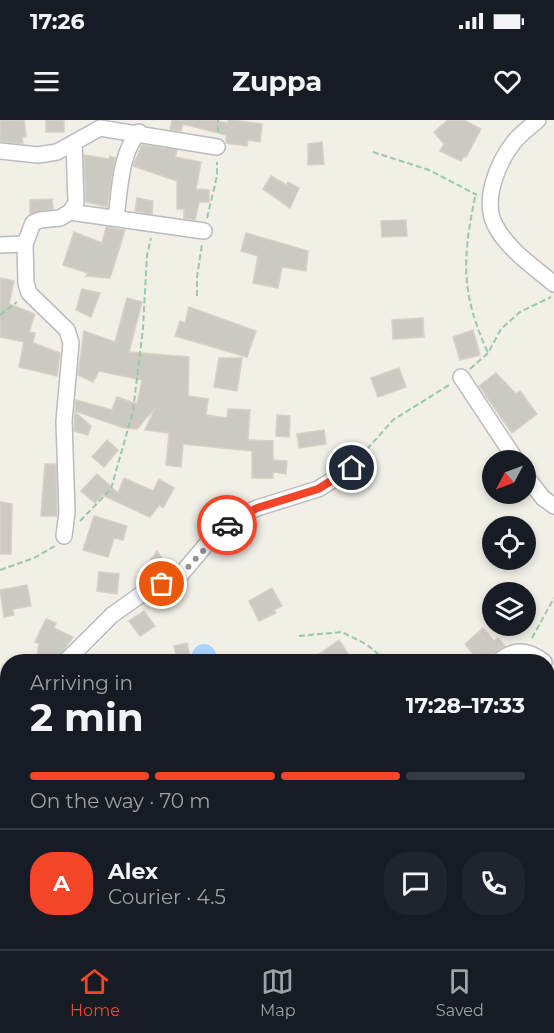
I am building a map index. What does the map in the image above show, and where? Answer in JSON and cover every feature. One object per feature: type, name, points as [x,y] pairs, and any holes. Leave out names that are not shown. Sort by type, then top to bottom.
[{"type":"street","points":[[538,120],[514,141],[498,169],[490,202],[494,223],[504,238],[554,284]]},
{"type":"street","points":[[0,151],[38,155],[57,152],[100,128],[139,132],[217,147]]},
{"type":"street","points":[[116,217],[126,157],[132,140],[139,132]]},
{"type":"street","points":[[64,536],[67,512],[64,421],[71,343],[67,330],[29,293],[26,283],[25,244],[33,223],[60,218],[70,212],[76,203],[74,143]]},
{"type":"street","points":[[70,212],[204,231]]},
{"type":"street","points":[[0,245],[25,244]]},
{"type":"street","points":[[461,377],[509,450]]},
{"type":"street","points":[[72,654],[112,615],[146,591],[178,578],[215,534],[233,519],[257,508],[318,489],[352,468]]},
{"type":"street","points":[[536,489],[554,506]]},
{"type":"street","points":[[513,654],[519,651],[533,654]]},
{"type":"path","points":[[197,296],[197,277],[204,231],[217,176],[218,120]]},
{"type":"path","points":[[373,152],[429,170],[490,202]]},
{"type":"path","points":[[476,194],[469,226],[465,275],[473,319],[488,353]]},
{"type":"path","points":[[0,570],[34,558],[57,545],[104,500],[111,489],[133,411],[143,328],[147,255],[157,225]]},
{"type":"path","points":[[0,315],[29,293]]},
{"type":"path","points":[[519,651],[532,638],[554,598]]},
{"type":"path","points":[[299,636],[342,632],[366,644],[378,654]]},
{"type":"building","points":[[0,120],[24,120],[26,137],[22,137],[23,144],[0,141]]},
{"type":"building","points":[[46,120],[64,120],[64,132],[46,132]]},
{"type":"building","points":[[172,120],[213,120],[228,123],[228,120],[233,120],[262,124],[260,142],[248,140],[247,146],[226,143],[226,135],[183,124],[181,131],[170,130]]},
{"type":"building","points":[[448,120],[464,120],[481,129],[466,157],[464,156],[461,161],[440,151],[444,144],[434,132]]},
{"type":"building","points":[[322,142],[324,164],[308,165],[308,144]]},
{"type":"building","points":[[142,145],[177,150],[175,157],[201,162],[196,189],[209,190],[209,202],[199,202],[195,220],[184,218],[184,209],[177,209],[177,181],[133,166]]},
{"type":"building","points":[[84,155],[115,158],[107,207],[86,202]]},
{"type":"building","points":[[271,176],[287,185],[288,182],[299,188],[290,208],[263,189]]},
{"type":"building","points":[[137,198],[153,201],[152,214],[135,211]]},
{"type":"building","points":[[52,199],[53,209],[30,214],[30,200]]},
{"type":"building","points":[[406,220],[407,236],[382,237],[381,221]]},
{"type":"building","points":[[106,227],[125,230],[110,278],[86,276],[88,273],[63,265],[74,232],[102,243]]},
{"type":"building","points":[[246,233],[308,251],[306,271],[282,267],[278,288],[253,283],[258,256],[241,251]]},
{"type":"building","points":[[0,278],[14,281],[9,304],[35,314],[29,332],[35,333],[33,343],[60,353],[57,376],[19,367],[24,342],[0,337]]},
{"type":"building","points":[[82,289],[100,293],[91,317],[76,310]]},
{"type":"building","points":[[127,298],[142,302],[129,352],[189,357],[188,396],[208,399],[206,415],[227,418],[228,409],[250,410],[248,440],[273,441],[273,460],[287,461],[286,474],[273,472],[273,478],[252,478],[252,451],[183,444],[181,467],[166,465],[169,433],[145,430],[155,408],[137,429],[124,428],[75,411],[76,400],[112,410],[117,397],[137,404],[142,380],[99,371],[93,382],[78,375],[84,331],[115,342]]},
{"type":"building","points":[[189,307],[256,331],[247,357],[175,336],[180,321],[185,323]]},
{"type":"building","points":[[423,318],[424,337],[393,339],[392,320]]},
{"type":"building","points":[[473,330],[480,355],[460,360],[453,337]]},
{"type":"building","points":[[219,358],[242,358],[237,391],[214,387]]},
{"type":"building","points":[[399,368],[406,387],[378,397],[371,378]]},
{"type":"building","points":[[496,373],[516,394],[520,391],[537,414],[512,433],[479,386]]},
{"type":"building","points":[[75,412],[91,426],[88,435],[74,431]]},
{"type":"building","points":[[277,415],[290,416],[289,437],[276,436]]},
{"type":"building","points":[[324,430],[326,444],[299,448],[297,434]]},
{"type":"building","points":[[107,440],[118,450],[104,467],[92,457]]},
{"type":"building","points":[[45,464],[56,464],[57,516],[41,516]]},
{"type":"building","points":[[97,474],[118,493],[124,478],[153,491],[159,479],[174,488],[163,508],[159,505],[150,517],[102,495],[95,503],[81,491]]},
{"type":"building","points":[[0,502],[12,504],[11,554],[0,554]]},
{"type":"building","points":[[94,516],[127,526],[123,540],[114,538],[108,557],[83,550]]},
{"type":"building","points":[[157,551],[170,571],[154,577],[146,566]]},
{"type":"building","points":[[99,572],[119,574],[117,594],[97,591]]},
{"type":"building","points":[[27,585],[31,606],[13,609],[14,615],[4,617],[0,590]]},
{"type":"building","points":[[272,588],[282,606],[274,610],[276,613],[259,621],[249,601]]},
{"type":"building","points":[[144,611],[155,626],[140,636],[129,621]]},
{"type":"building","points":[[46,619],[56,623],[54,628],[73,637],[61,654],[37,654],[39,644],[35,642]]},
{"type":"building","points":[[482,629],[482,636],[490,636],[494,641],[498,638],[505,646],[492,654],[473,654],[465,644]]},
{"type":"building","points":[[339,640],[348,654],[319,654]]},
{"type":"building","points":[[187,643],[189,654],[176,654],[174,646]]},
{"type":"way so far","points":[[162,584],[178,578],[215,534],[227,525]]},
{"type":"route","points":[[227,525],[233,519],[257,508],[318,489],[352,468]]}]
